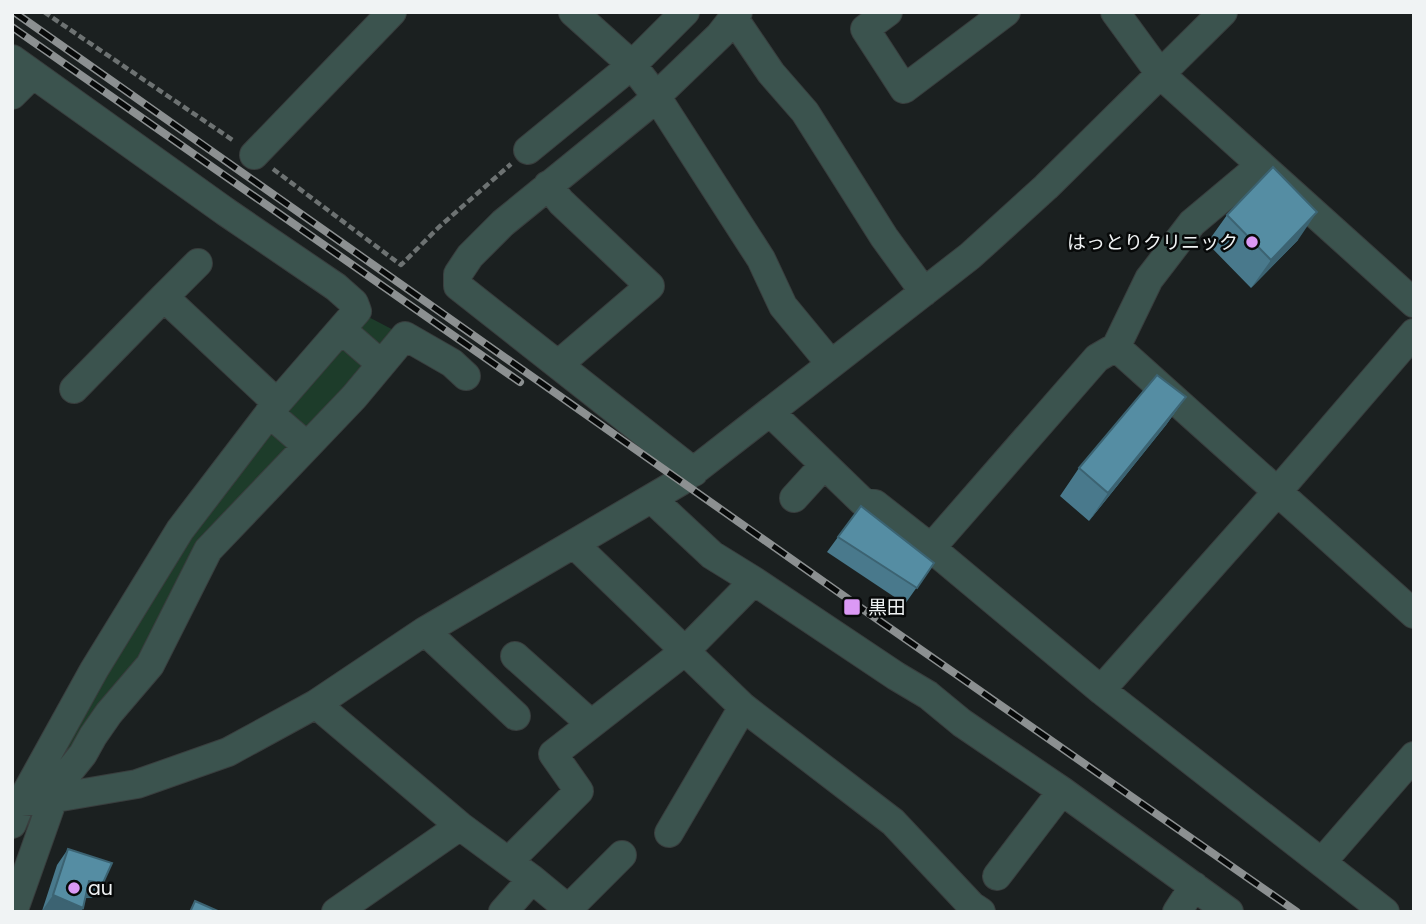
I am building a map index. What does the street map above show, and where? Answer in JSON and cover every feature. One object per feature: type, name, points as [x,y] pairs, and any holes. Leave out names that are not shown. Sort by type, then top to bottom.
[{"type":"street","points":[[254,155],[392,12]]},
{"type":"street","points":[[573,12],[632,65],[656,96],[761,259],[783,306],[830,363]]},
{"type":"street","points":[[528,150],[632,65],[685,12]]},
{"type":"street","points":[[888,12],[865,29],[904,89],[1006,12]]},
{"type":"street","points":[[1115,12],[1161,75],[1414,303]]},
{"type":"street","points":[[14,805],[137,784],[228,752],[316,704],[425,631],[694,472],[970,256],[1046,187],[1223,12]]},
{"type":"street","points":[[694,472],[457,286],[458,274],[470,256],[503,223],[656,96],[720,35],[736,15],[771,73],[804,112],[884,237],[924,292]]},
{"type":"street","points":[[12,95],[23,67],[336,287],[354,303],[358,311],[273,408],[180,530],[14,805]]},
{"type":"street","points":[[931,548],[1097,358],[1116,347],[1149,279],[1192,223],[1260,166]]},
{"type":"street","points":[[548,185],[561,202],[650,286],[559,364]]},
{"type":"street","points":[[74,389],[198,263]]},
{"type":"street","points":[[164,297],[307,446]]},
{"type":"street","points":[[342,330],[381,364]]},
{"type":"street","points":[[1101,690],[1278,492],[1414,333]]},
{"type":"street","points":[[13,912],[58,785],[150,665],[208,550],[307,446],[405,336],[452,363],[466,376]]},
{"type":"street","points":[[1116,347],[1414,614]]},
{"type":"street","points":[[770,412],[863,502],[875,504],[1101,690],[1385,912]]},
{"type":"street","points":[[794,498],[824,465]]},
{"type":"street","points":[[652,499],[712,555],[928,695],[962,723],[1062,791],[1229,912]]},
{"type":"street","points":[[180,530],[208,550]]},
{"type":"street","points":[[574,544],[743,707],[892,822],[972,906],[981,912]]},
{"type":"street","points":[[509,861],[579,791],[553,754],[685,651],[754,580]]},
{"type":"street","points":[[425,631],[516,716]]},
{"type":"street","points":[[515,656],[591,724]]},
{"type":"street","points":[[316,704],[460,826],[570,910],[622,855]]},
{"type":"street","points":[[669,833],[743,707]]},
{"type":"street","points":[[1322,862],[1414,756]]},
{"type":"street","points":[[997,876],[1062,791]]},
{"type":"street","points":[[335,912],[460,826]]},
{"type":"street","points":[[503,912],[532,879]]},
{"type":"street","points":[[1177,912],[1194,886]]},
{"type":"green space","points":[[357,311],[405,336],[208,550],[58,785],[21,802],[94,670]]},
{"type":"building","points":[[1273,167],[1317,212],[1271,260],[1227,215]]},
{"type":"building","points":[[1157,375],[1186,397],[1108,493],[1079,468]]},
{"type":"building","points":[[861,506],[934,563],[917,588],[838,537]]},
{"type":"building","points":[[68,849],[112,863],[103,883],[89,881],[83,908],[53,895]]},
{"type":"building","points":[[195,901],[220,912],[190,912]]},
{"type":"railway","points":[[14,12],[1297,912]]},
{"type":"railway","points":[[12,27],[520,382]]},
{"type":"place","name":"はっとりクリニック","points":[[1252,242]]},
{"type":"place","name":"黒田","points":[[852,607]]},
{"type":"place","name":"au","points":[[74,888]]}]
